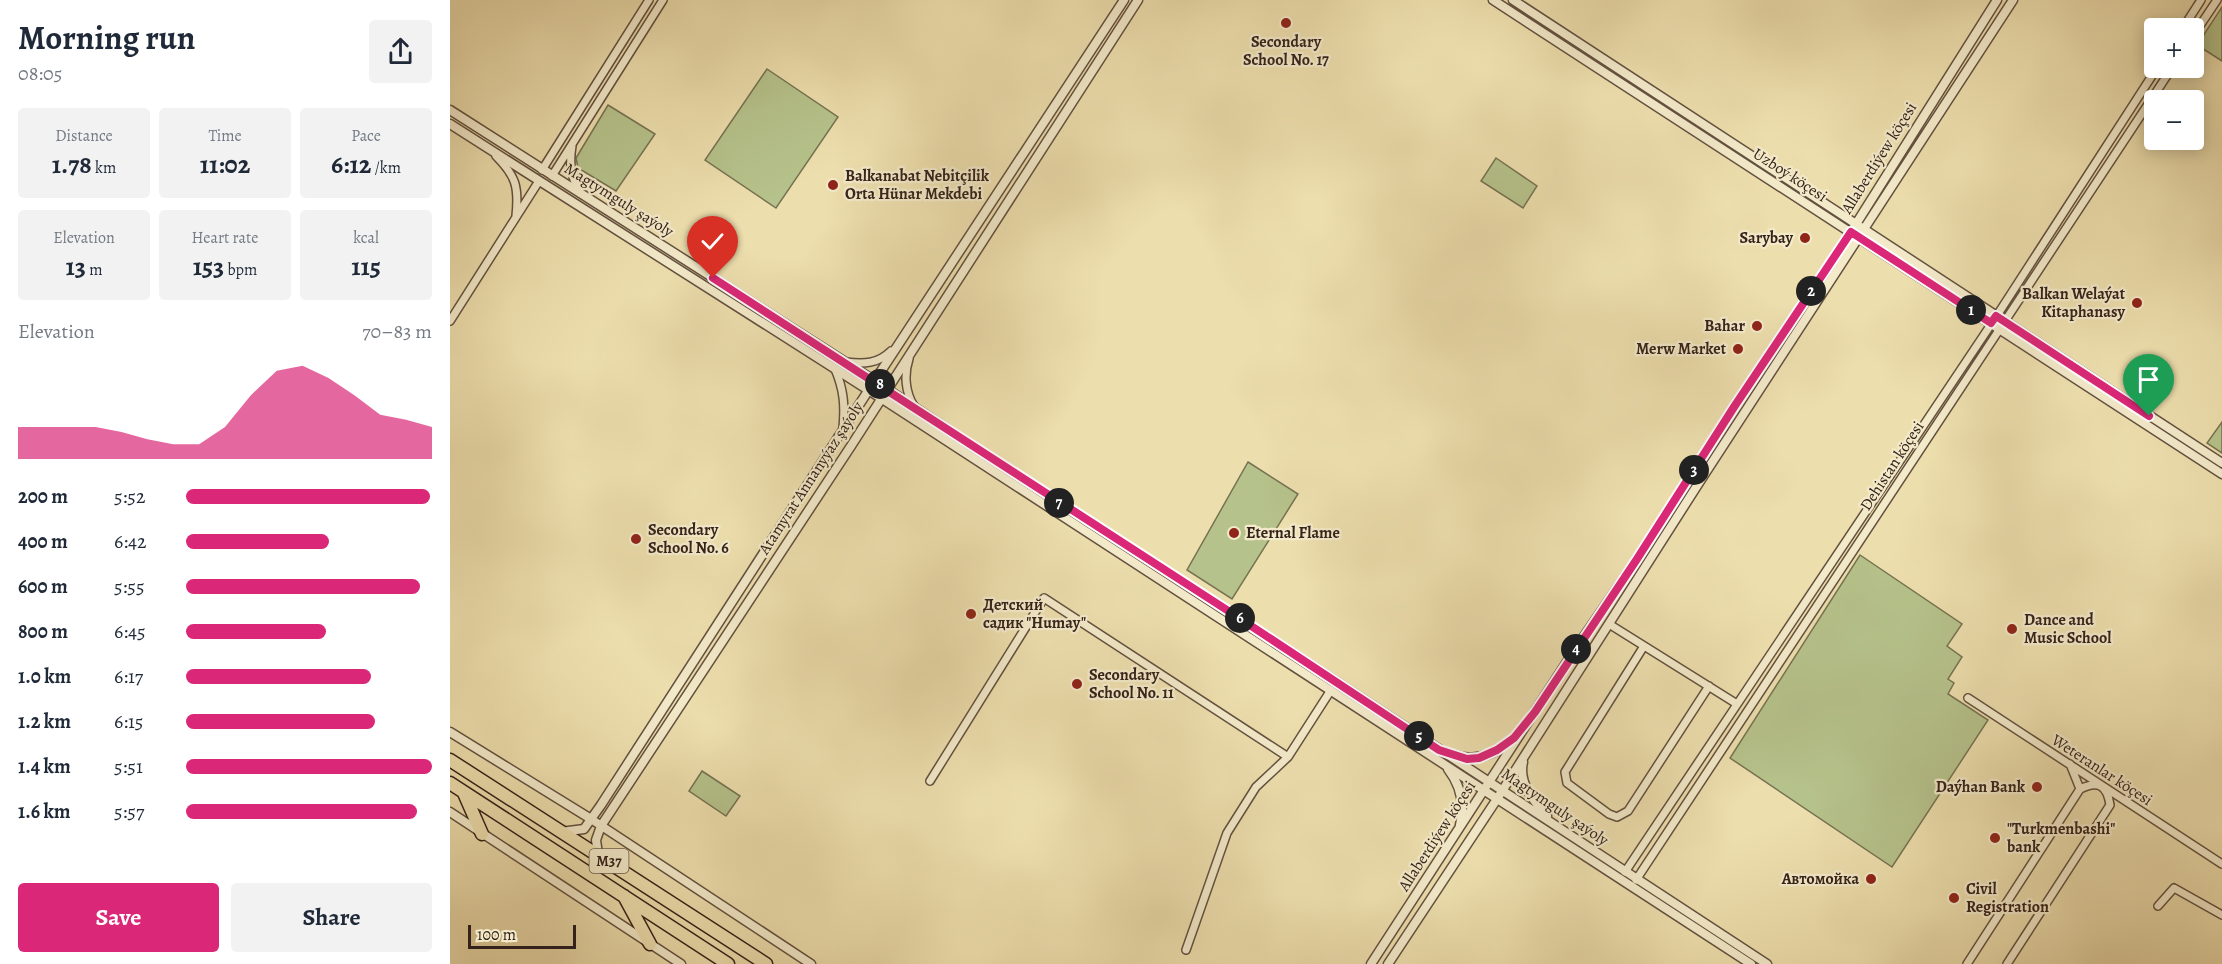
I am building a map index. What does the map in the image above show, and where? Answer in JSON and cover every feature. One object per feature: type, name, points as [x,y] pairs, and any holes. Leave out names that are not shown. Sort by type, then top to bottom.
[{"type":"highway","name":"M37","points":[[450,760],[766,964]]},
{"type":"highway","name":"M37","points":[[450,783],[728,964]]},
{"type":"highway","points":[[463,792],[482,834]]},
{"type":"highway","points":[[623,895],[650,944]]},
{"type":"street","points":[[542,170],[649,0]]},
{"type":"street","points":[[552,176],[663,0]]},
{"type":"street","name":"Atamyrat Annanyýaz şaýoly","points":[[591,819],[1124,0]]},
{"type":"street","name":"Atamyrat Annanyýaz şaýoly","points":[[597,854],[596,840],[601,826],[1138,0]]},
{"type":"street","name":"Uzboý köçesi","points":[[1492,0],[2222,463]]},
{"type":"street","name":"Uzboý köçesi","points":[[1513,0],[1855,223],[1858,232]]},
{"type":"street","name":"Allaberdiýew köçesi","points":[[1855,223],[1997,0]]},
{"type":"street","name":"Allaberdiýew köçesi","points":[[1388,964],[1497,799],[1858,232],[2013,0]]},
{"type":"street","points":[[2189,18],[2201,0]]},
{"type":"street","points":[[2204,20],[2217,0]]},
{"type":"street","name":"Dehistan köçesi","points":[[1636,879],[1997,322],[2151,78]]},
{"type":"street","name":"Dehistan köçesi","points":[[1625,872],[1737,704],[2165,78]]},
{"type":"street","name":"Magtymguly şaýoly","points":[[450,110],[875,381],[1038,490],[1230,612],[1767,964]]},
{"type":"street","name":"Magtymguly şaýoly","points":[[450,124],[881,398],[1751,964]]},
{"type":"street","points":[[572,143],[570,166],[572,176],[582,195]]},
{"type":"street","points":[[490,150],[515,179],[516,217]]},
{"type":"street","points":[[450,321],[538,182]]},
{"type":"street","name":"Allaberdiýew köçesi","points":[[1371,964],[1637,559],[1740,397],[1858,232]]},
{"type":"street","name":"Uzboý köçesi","points":[[1997,322],[2222,474]]},
{"type":"street","points":[[844,362],[873,362],[884,358],[900,344]]},
{"type":"street","points":[[910,354],[906,366],[907,390],[918,410]]},
{"type":"street","points":[[835,369],[844,399],[843,429]]},
{"type":"street","points":[[930,781],[1044,598],[1288,757]]},
{"type":"street","points":[[1609,624],[1737,704]]},
{"type":"street","points":[[1644,646],[1565,772],[1567,783],[1609,814],[1617,817],[1628,811],[1709,686]]},
{"type":"street","points":[[1186,950],[1227,833],[1256,787],[1288,757],[1330,690]]},
{"type":"street","name":"Weteranlar köçesi","points":[[1968,698],[2222,864]]},
{"type":"street","points":[[1439,750],[1467,759],[1479,758],[1497,750],[1514,738],[1535,712]]},
{"type":"street","points":[[450,732],[591,819],[811,964]]},
{"type":"street","points":[[1526,753],[1521,770],[1527,792],[1550,820],[1561,829]]},
{"type":"street","points":[[1444,764],[1461,793],[1462,815],[1459,830]]},
{"type":"street","points":[[2070,764],[2080,789]]},
{"type":"street","points":[[1970,963],[2080,789],[2090,784],[2100,785],[2108,793],[2110,805]]},
{"type":"street","points":[[2007,964],[2110,805],[2116,801],[2129,803]]},
{"type":"street","points":[[450,812],[681,964]]},
{"type":"street","points":[[561,832],[581,830],[591,819]]},
{"type":"street","points":[[2158,906],[2174,888],[2222,915]]},
{"type":"green space","points":[[2222,7],[2222,61],[2204,49],[2204,34]]},
{"type":"green space","points":[[767,69],[838,117],[776,208],[705,160]]},
{"type":"green space","points":[[608,105],[655,134],[616,191],[578,168],[576,158]]},
{"type":"green space","points":[[1496,158],[1537,186],[1523,208],[1481,181]]},
{"type":"green space","points":[[2222,422],[2222,453],[2207,443]]},
{"type":"green space","points":[[1248,462],[1298,494],[1232,599],[1187,570]]},
{"type":"green space","points":[[1860,555],[1962,624],[1947,646],[1962,657],[1948,679],[1954,683],[1948,694],[1988,720],[1892,867],[1730,758]]},
{"type":"green space","points":[[702,771],[740,796],[726,816],[689,791]]},
{"type":"place","name":"Secondary School No. 17","points":[[1286,23]]},
{"type":"place","name":"Balkanabat Nebitçilik Orta Hünar Mekdebi","points":[[833,185]]},
{"type":"place","name":"Sarybay","points":[[1805,238]]},
{"type":"place","name":"Balkan Welaýat Kitaphanasy","points":[[2137,303]]},
{"type":"place","name":"Bahar","points":[[1757,326]]},
{"type":"place","name":"Merw Market","points":[[1738,349]]},
{"type":"place","name":"Eternal Flame","points":[[1234,533]]},
{"type":"place","name":"Secondary School No. 6","points":[[636,539]]},
{"type":"place","name":"Детский садик \"Humay\"","points":[[971,614]]},
{"type":"place","name":"Dance and Music School","points":[[2012,629]]},
{"type":"place","name":"Secondary School No. 11","points":[[1077,684]]},
{"type":"place","name":"Daýhan Bank","points":[[2037,787]]},
{"type":"place","name":"\"Turkmenbashi\" bank","points":[[1995,838]]},
{"type":"place","name":"Автомойка","points":[[1871,879]]},
{"type":"place","name":"Civil Registration","points":[[1954,898]]},
{"type":"route","points":[[713,278],[875,381],[1439,750],[1467,759],[1479,758],[1497,750],[1514,738],[1535,712],[1851,232],[1991,323],[1996,316],[2149,416]]}]
